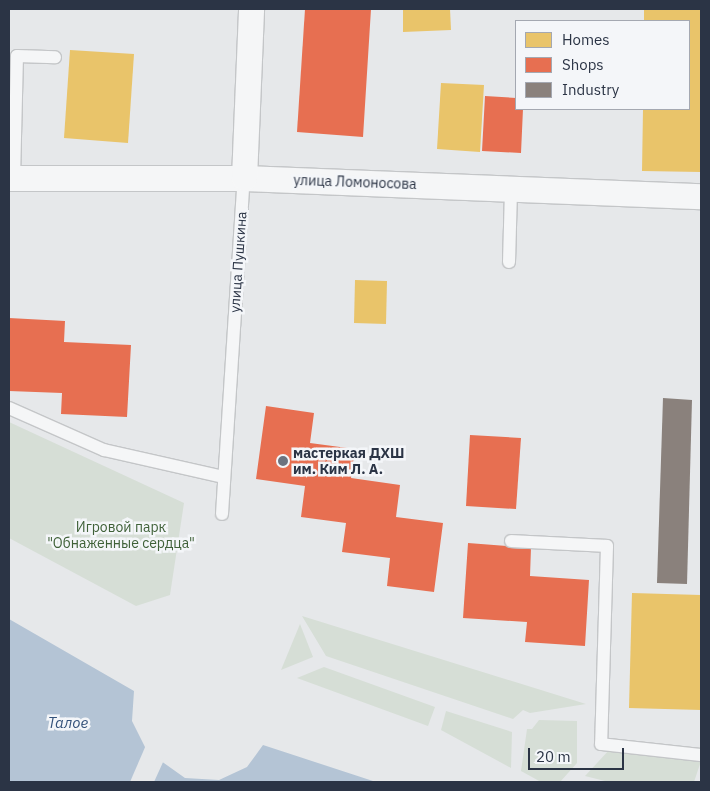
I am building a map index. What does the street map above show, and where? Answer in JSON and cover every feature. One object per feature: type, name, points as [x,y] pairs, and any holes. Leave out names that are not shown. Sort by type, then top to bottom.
[{"type":"street","name":"улица Пушкина","points":[[244,178],[251,9]]},
{"type":"street","name":"улица Ломоносова","points":[[11,178],[244,178],[701,196]]},
{"type":"lane","points":[[11,178],[18,56],[55,57]]},
{"type":"lane","name":"улица Пушкина","points":[[222,514],[244,178]]},
{"type":"lane","points":[[509,262],[511,188]]},
{"type":"lane","points":[[9,408],[104,450],[224,477]]},
{"type":"lane","points":[[511,541],[607,546],[601,744],[701,755]]},
{"type":"green space","name":"Игровой парк \"Обнаженные сердца\"","points":[[9,422],[184,503],[170,595],[136,606],[9,538]]},
{"type":"green space","points":[[302,616],[586,704],[530,713],[523,710],[513,719],[326,656]]},
{"type":"green space","points":[[300,624],[313,657],[281,670]]},
{"type":"green space","points":[[324,667],[435,707],[428,726],[297,678]]},
{"type":"green space","points":[[446,711],[512,732],[511,768],[441,730]]},
{"type":"green space","points":[[539,720],[577,721],[577,763],[560,782],[541,782],[521,771],[527,729],[532,729]]},
{"type":"green space","points":[[610,749],[701,761],[694,782],[609,782],[585,776]]},
{"type":"water","name":"Талое","points":[[9,619],[134,691],[132,721],[147,751],[185,778],[219,780],[247,767],[263,745],[376,782],[9,782]]},
{"type":"pier","points":[[146,745],[164,760],[154,782],[130,782]]},
{"type":"building: Homes","points":[[403,9],[450,9],[451,30],[403,32]]},
{"type":"building: Homes","points":[[644,9],[701,9],[701,172],[642,171],[643,110],[690,110],[690,20],[644,20]]},
{"type":"building: Homes","points":[[70,50],[134,54],[128,143],[64,138]]},
{"type":"building: Homes","points":[[441,83],[484,85],[480,152],[437,149]]},
{"type":"building: Homes","points":[[355,280],[387,281],[386,324],[354,323]]},
{"type":"building: Homes","points":[[632,593],[701,595],[701,710],[629,708]]},
{"type":"building: Shops","points":[[305,9],[371,9],[363,137],[297,132]]},
{"type":"building: Shops","points":[[485,96],[515,98],[515,110],[523,110],[521,153],[482,151]]},
{"type":"building: Shops","points":[[9,318],[65,321],[64,342],[131,345],[127,417],[61,414],[62,393],[9,391]]},
{"type":"building: Shops","points":[[266,406],[314,413],[310,443],[355,449],[351,478],[400,485],[396,517],[443,523],[434,592],[387,586],[390,558],[342,552],[346,523],[301,517],[305,486],[256,479]]},
{"type":"building: Shops","points":[[470,435],[521,438],[516,509],[466,506]]},
{"type":"building: Shops","points":[[468,543],[531,548],[530,576],[589,580],[585,646],[525,642],[527,622],[463,618]]},
{"type":"building: Industry","points":[[663,398],[692,400],[687,584],[657,583]]},
{"type":"place","name":"мастеркая ДХШ им. Ким Л. А.","points":[[283,461]]}]
